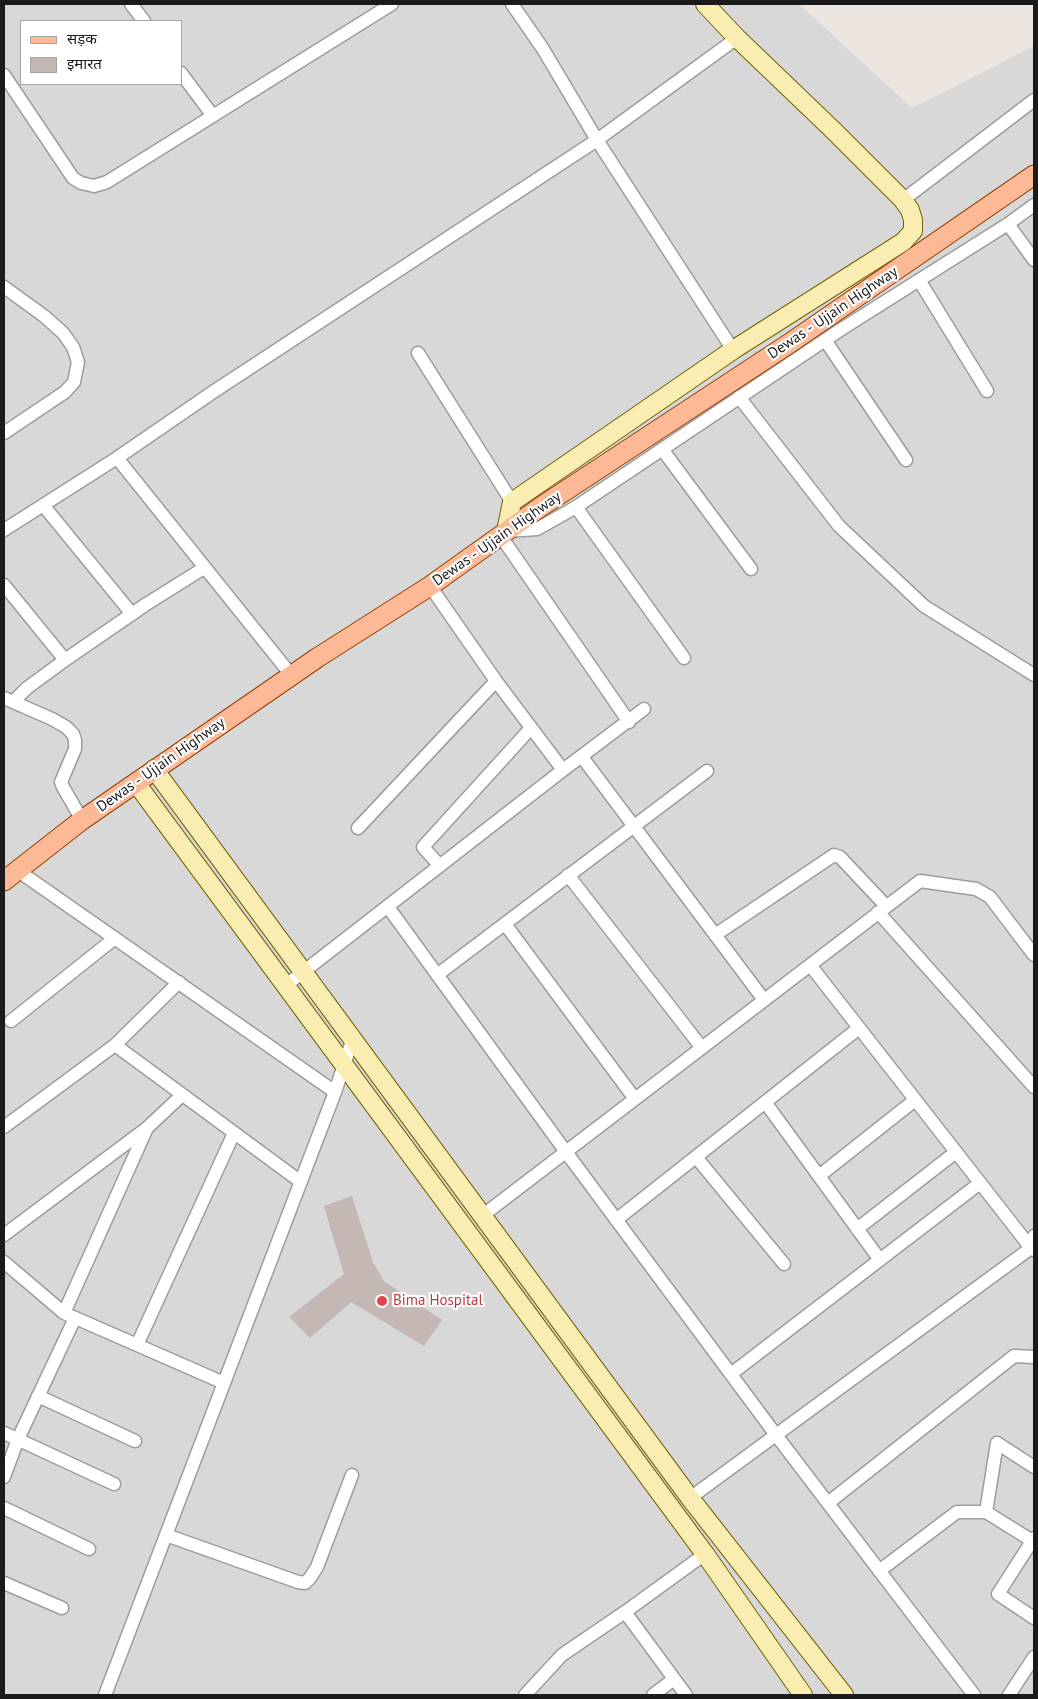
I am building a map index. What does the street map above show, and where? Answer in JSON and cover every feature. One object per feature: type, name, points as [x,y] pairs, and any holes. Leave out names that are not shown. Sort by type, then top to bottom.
[{"type":"main road","name":"Dewas - Ujjain Highway","points":[[10,876],[82,820],[136,782],[292,676],[430,586],[542,506],[904,266],[937,240],[1034,175]]},
{"type":"street","points":[[131,4],[143,20]]},
{"type":"street","points":[[4,75],[73,178],[81,183],[94,186],[107,182],[392,4]]},
{"type":"street","points":[[512,4],[543,49],[596,140],[733,350]]},
{"type":"street","points":[[629,722],[503,533],[512,502],[733,350],[904,242],[913,231],[913,220],[910,210],[903,200],[737,38],[705,4]]},
{"type":"street","points":[[4,530],[118,458],[213,392],[596,140],[737,38]]},
{"type":"street","points":[[182,74],[213,116]]},
{"type":"street","points":[[903,200],[1034,100]]},
{"type":"street","points":[[503,533],[537,529],[576,508],[825,340],[1008,224],[1034,205]]},
{"type":"street","points":[[1008,224],[1034,260]]},
{"type":"street","points":[[919,280],[987,391]]},
{"type":"street","points":[[4,287],[63,332],[73,347],[78,362],[74,382],[65,392],[4,433]]},
{"type":"street","points":[[825,340],[906,460]]},
{"type":"street","points":[[418,353],[512,502]]},
{"type":"street","points":[[739,397],[839,526],[924,606],[1034,675]]},
{"type":"street","points":[[662,449],[751,570]]},
{"type":"street","points":[[118,458],[292,676]]},
{"type":"street","points":[[43,505],[132,614]]},
{"type":"street","points":[[576,508],[684,658]]},
{"type":"street","points":[[8,700],[132,614],[204,568]]},
{"type":"street","points":[[4,585],[65,660]]},
{"type":"street","points":[[430,586],[496,681],[563,770]]},
{"type":"street","points":[[358,828],[496,681]]},
{"type":"street","points":[[8,700],[52,719],[66,727],[73,734],[75,749],[62,782],[63,788],[82,820]]},
{"type":"street","points":[[285,986],[644,709]]},
{"type":"street","points":[[440,866],[423,847],[531,728]]},
{"type":"street","points":[[582,757],[764,1000]]},
{"type":"street","points":[[154,770],[690,1498],[844,1695]]},
{"type":"street","points":[[437,975],[707,771]]},
{"type":"street","points":[[136,782],[705,1554],[803,1695]]},
{"type":"street","points":[[715,935],[834,855],[840,857],[1034,1087]]},
{"type":"street","points":[[568,875],[702,1048]]},
{"type":"street","points":[[10,876],[115,938],[336,1092]]},
{"type":"street","points":[[465,1230],[920,881],[976,890],[990,897],[1034,955]]},
{"type":"street","points":[[388,907],[616,1220],[776,1435],[974,1695]]},
{"type":"street","points":[[505,924],[635,1099]]},
{"type":"street","points":[[11,1021],[115,938]]},
{"type":"street","points":[[674,1512],[690,1498],[1033,1244],[980,1183],[810,965]]},
{"type":"street","points":[[4,1127],[114,1045],[179,982]]},
{"type":"street","points":[[616,1220],[859,1028]]},
{"type":"street","points":[[105,1695],[336,1092],[352,1041]]},
{"type":"street","points":[[114,1045],[301,1182]]},
{"type":"street","points":[[4,1235],[147,1128],[182,1095]]},
{"type":"street","points":[[819,1176],[915,1100]]},
{"type":"street","points":[[765,1102],[880,1260]]},
{"type":"street","points":[[4,1477],[147,1128]]},
{"type":"street","points":[[137,1345],[234,1133]]},
{"type":"street","points":[[857,1229],[956,1152]]},
{"type":"street","points":[[696,1157],[784,1264]]},
{"type":"street","points":[[731,1374],[980,1183]]},
{"type":"street","points":[[4,1262],[69,1316],[224,1383]]},
{"type":"street","points":[[828,1503],[1014,1356],[1034,1356]]},
{"type":"street","points":[[38,1396],[135,1441]]},
{"type":"street","points":[[4,1433],[114,1484]]},
{"type":"street","points":[[986,1512],[997,1443],[1034,1467]]},
{"type":"street","points":[[166,1535],[305,1583],[317,1567],[352,1475]]},
{"type":"street","points":[[4,1508],[89,1549]]},
{"type":"street","points":[[879,1571],[956,1512],[986,1512],[1034,1540],[998,1594],[1034,1618]]},
{"type":"street","points":[[525,1695],[562,1655],[705,1554]]},
{"type":"street","points":[[4,1584],[62,1608]]},
{"type":"street","points":[[625,1612],[686,1695]]},
{"type":"street","points":[[1009,1695],[1034,1657]]},
{"type":"street","points":[[653,1695],[674,1679]]},
{"type":"shaded area","points":[[4,4],[799,4],[912,108],[1034,46],[1034,1695],[4,1695]]},
{"type":"building","points":[[352,1196],[373,1262],[384,1281],[442,1320],[424,1346],[351,1302],[310,1338],[289,1317],[344,1274],[324,1206]]},
{"type":"place","name":"Bima Hospital","points":[[382,1301]]}]
